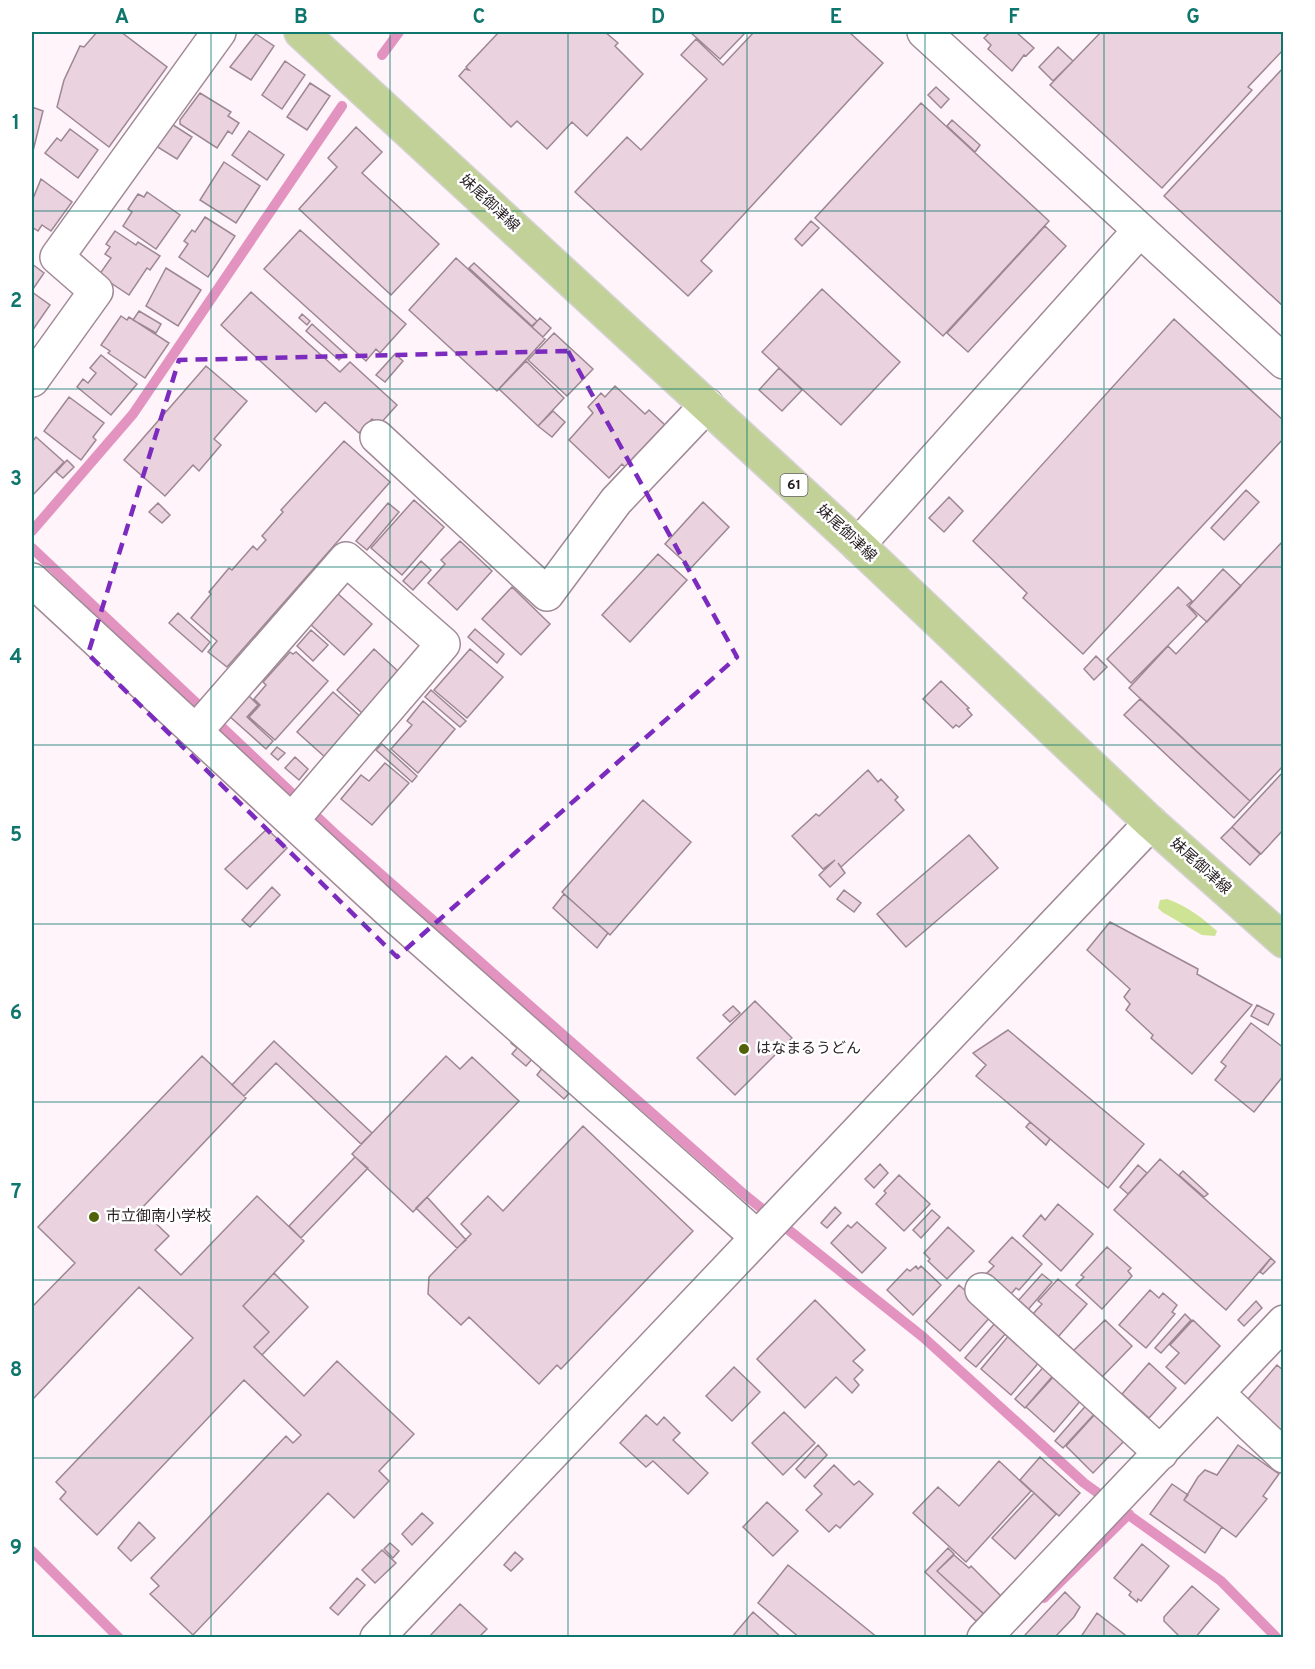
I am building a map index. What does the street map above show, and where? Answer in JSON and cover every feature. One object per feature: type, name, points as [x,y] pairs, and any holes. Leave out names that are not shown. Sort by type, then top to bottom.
[{"type":"main road","name":"妹尾御津線","points":[[301,32],[858,545],[1151,823],[1284,941]]},
{"type":"street","points":[[32,380],[96,291],[57,257],[219,32]]},
{"type":"street","points":[[928,33],[1284,362]]},
{"type":"street","points":[[858,545],[1140,230]]},
{"type":"street","points":[[377,437],[547,594],[616,501],[707,405]]},
{"type":"street","points":[[206,720],[346,559],[443,644],[301,809]]},
{"type":"street","points":[[32,580],[206,720],[301,809],[387,909],[768,1224]]},
{"type":"street","points":[[377,1638],[1151,823]]},
{"type":"street","points":[[982,1290],[1161,1453]]},
{"type":"street","points":[[998,1634],[1112,1504],[1284,1322]]},
{"type":"street","points":[[1217,1393],[1284,1456]]},
{"type":"highlighted area","points":[[568,351],[737,657],[397,957],[88,654],[179,360]]},
{"type":"green space","points":[[1167,899],[1199,917],[1217,931],[1215,936],[1202,935],[1162,912],[1158,908],[1160,900]]},
{"type":"building","points":[[97,32],[121,32],[167,67],[109,147],[57,107],[64,80],[80,46],[84,47]]},
{"type":"building","points":[[499,32],[605,32],[618,43],[615,46],[643,74],[587,136],[572,122],[547,149],[517,121],[511,127],[459,76],[465,69],[469,70],[466,67]]},
{"type":"building","points":[[690,32],[746,32],[720,59]]},
{"type":"building","points":[[754,32],[849,32],[883,63],[701,261],[712,271],[688,296],[575,192],[627,137],[641,150],[707,79],[681,55],[696,39],[723,65]]},
{"type":"building","points":[[990,32],[1016,32],[1034,48],[1026,56],[1024,55],[1012,71],[988,49],[991,45],[984,38]]},
{"type":"building","points":[[1101,32],[1284,32],[1284,49],[1248,87],[1252,90],[1162,188],[1050,85]]},
{"type":"building","points":[[256,34],[274,46],[251,80],[230,67]]},
{"type":"building","points":[[1058,47],[1073,61],[1053,81],[1039,67]]},
{"type":"building","points":[[285,61],[305,75],[282,109],[262,95]]},
{"type":"building","points":[[1284,67],[1284,307],[1164,196]]},
{"type":"building","points":[[310,83],[330,96],[307,130],[287,117]]},
{"type":"building","points":[[936,87],[949,99],[941,108],[928,95]]},
{"type":"building","points":[[200,93],[231,112],[228,116],[239,123],[232,134],[228,131],[217,148],[180,124],[180,120]]},
{"type":"building","points":[[921,103],[1049,221],[943,336],[815,218]]},
{"type":"building","points":[[32,107],[43,111],[32,155]]},
{"type":"building","points":[[952,120],[980,145],[975,152],[947,126]]},
{"type":"building","points":[[170,123],[192,137],[177,159],[156,146]]},
{"type":"building","points":[[356,127],[382,152],[362,173],[439,244],[391,295],[299,209],[337,167],[328,158]]},
{"type":"building","points":[[70,129],[98,150],[78,178],[45,153],[57,138],[61,141]]},
{"type":"building","points":[[249,131],[284,155],[267,180],[232,155]]},
{"type":"building","points":[[224,162],[260,186],[236,223],[200,200]]},
{"type":"building","points":[[41,179],[72,202],[51,231],[42,225],[38,231],[32,227],[32,201]]},
{"type":"building","points":[[147,192],[180,215],[156,249],[123,226],[132,212],[128,209],[138,194],[144,197]]},
{"type":"building","points":[[205,217],[235,236],[208,277],[179,257],[188,244],[184,241],[192,230],[195,232]]},
{"type":"building","points":[[811,221],[819,228],[802,246],[795,239]]},
{"type":"building","points":[[1045,226],[1066,246],[968,352],[947,333]]},
{"type":"building","points":[[300,230],[406,324],[380,353],[376,349],[366,361],[264,269]]},
{"type":"building","points":[[115,231],[136,245],[138,242],[160,256],[150,270],[147,268],[129,295],[99,275],[111,258],[105,254],[110,247],[106,244]]},
{"type":"building","points":[[456,258],[545,339],[497,391],[409,310]]},
{"type":"building","points":[[474,263],[537,321],[532,326],[469,268]]},
{"type":"building","points":[[32,264],[44,273],[33,289],[32,288]]},
{"type":"building","points":[[166,268],[201,290],[178,326],[146,306]]},
{"type":"building","points":[[822,289],[900,362],[841,425],[762,352]]},
{"type":"building","points":[[32,292],[50,305],[32,331]]},
{"type":"building","points":[[251,292],[340,372],[350,362],[397,405],[379,425],[372,419],[359,433],[325,402],[316,412],[221,325]]},
{"type":"building","points":[[139,311],[161,324],[156,333],[133,320]]},
{"type":"building","points":[[302,314],[310,321],[307,325],[299,318]]},
{"type":"building","points":[[121,316],[127,320],[129,317],[169,343],[145,378],[108,353],[110,351],[101,345]]},
{"type":"building","points":[[540,318],[551,328],[543,337],[532,327]]},
{"type":"building","points":[[1174,319],[1284,421],[1284,438],[1083,654],[1023,598],[1027,593],[973,541]]},
{"type":"building","points":[[312,324],[345,354],[339,360],[306,331]]},
{"type":"building","points":[[554,333],[593,369],[567,396],[528,360]]},
{"type":"building","points":[[395,354],[403,361],[385,382],[376,375]]},
{"type":"building","points":[[101,355],[137,384],[111,415],[77,387],[83,379],[88,383],[96,373],[90,368]]},
{"type":"building","points":[[526,361],[564,398],[538,426],[499,389]]},
{"type":"building","points":[[206,366],[247,401],[214,439],[221,445],[199,471],[193,465],[165,496],[124,460]]},
{"type":"building","points":[[779,368],[802,390],[782,411],[759,390]]},
{"type":"building","points":[[615,386],[645,414],[649,410],[665,425],[625,467],[622,464],[609,478],[569,440],[593,413],[588,407],[601,393],[605,397]]},
{"type":"building","points":[[69,397],[104,423],[93,437],[96,440],[81,460],[44,431]]},
{"type":"building","points":[[553,411],[565,422],[552,437],[538,426]]},
{"type":"building","points":[[36,437],[64,462],[33,495],[32,442]]},
{"type":"building","points":[[344,441],[390,482],[227,667],[208,652],[217,641],[191,618],[229,568],[232,570],[253,546],[257,550],[266,540],[262,536],[283,512],[281,510]]},
{"type":"building","points":[[67,460],[74,467],[63,478],[56,472]]},
{"type":"building","points":[[1246,490],[1259,502],[1224,540],[1211,528]]},
{"type":"building","points":[[949,497],[963,511],[944,532],[929,518]]},
{"type":"building","points":[[414,500],[444,527],[402,575],[371,548]]},
{"type":"building","points":[[703,502],[729,527],[691,568],[665,544]]},
{"type":"building","points":[[158,503],[170,515],[162,523],[149,512]]},
{"type":"building","points":[[388,503],[399,512],[367,550],[356,541]]},
{"type":"building","points":[[1284,540],[1284,765],[1250,801],[1129,688],[1168,646],[1176,654]]},
{"type":"building","points":[[460,541],[492,571],[457,610],[428,583],[445,564],[441,560]]},
{"type":"building","points":[[658,554],[687,580],[630,642],[602,615]]},
{"type":"building","points":[[421,561],[431,570],[413,590],[403,581]]},
{"type":"building","points":[[1223,569],[1241,586],[1207,622],[1189,606]]},
{"type":"building","points":[[512,587],[550,624],[521,655],[482,619]]},
{"type":"building","points":[[1178,587],[1192,601],[1187,605],[1197,616],[1131,683],[1107,659]]},
{"type":"building","points":[[337,593],[372,624],[344,655],[310,624]]},
{"type":"building","points":[[178,613],[210,642],[202,652],[169,623]]},
{"type":"building","points":[[475,629],[504,654],[497,663],[468,637]]},
{"type":"building","points":[[311,630],[328,645],[313,661],[297,646]]},
{"type":"building","points":[[374,649],[400,673],[363,714],[337,690]]},
{"type":"building","points":[[470,649],[503,677],[467,718],[434,690]]},
{"type":"building","points":[[290,652],[293,654],[296,652],[328,681],[275,740],[249,717],[260,705],[254,699],[266,685],[263,682]]},
{"type":"building","points":[[1096,656],[1107,667],[1094,680],[1084,669]]},
{"type":"building","points":[[941,681],[969,708],[967,709],[972,715],[959,727],[956,725],[953,728],[923,699]]},
{"type":"building","points":[[431,690],[466,721],[460,727],[425,697]]},
{"type":"building","points":[[333,692],[362,718],[326,758],[297,732]]},
{"type":"building","points":[[247,694],[258,705],[247,717],[273,741],[266,749],[228,715]]},
{"type":"building","points":[[1140,699],[1250,801],[1234,818],[1124,715]]},
{"type":"building","points":[[423,701],[455,729],[418,773],[391,749],[412,725],[407,721]]},
{"type":"building","points":[[382,744],[417,776],[412,782],[376,750]]},
{"type":"building","points":[[277,747],[285,753],[278,760],[271,754]]},
{"type":"building","points":[[295,757],[308,769],[299,780],[285,768]]},
{"type":"building","points":[[385,763],[409,783],[372,825],[341,799],[361,775],[369,781]]},
{"type":"building","points":[[868,770],[878,782],[881,779],[898,797],[895,800],[904,810],[841,867],[838,863],[845,873],[830,887],[819,875],[835,860],[823,869],[792,836],[816,814],[819,816]]},
{"type":"building","points":[[1284,771],[1284,829],[1261,854],[1232,827]]},
{"type":"building","points":[[643,800],[691,842],[610,935],[562,892]]},
{"type":"building","points":[[1232,827],[1260,854],[1250,865],[1221,838]]},
{"type":"building","points":[[267,829],[287,848],[247,889],[225,869]]},
{"type":"building","points":[[969,835],[998,868],[906,947],[877,914]]},
{"type":"building","points":[[272,887],[280,895],[250,927],[242,920]]},
{"type":"building","points":[[844,890],[861,903],[854,912],[837,899]]},
{"type":"building","points":[[564,894],[608,933],[597,948],[553,908]]},
{"type":"building","points":[[1110,922],[1198,969],[1197,974],[1252,1005],[1192,1074],[1151,1038],[1153,1035],[1126,1010],[1130,1004],[1124,997],[1130,989],[1087,950]]},
{"type":"building","points":[[755,1001],[792,1038],[735,1095],[697,1058]]},
{"type":"building","points":[[1257,1005],[1274,1014],[1268,1025],[1251,1016]]},
{"type":"building","points":[[733,1006],[740,1013],[730,1022],[723,1015]]},
{"type":"building","points":[[1251,1023],[1284,1048],[1284,1075],[1254,1112],[1215,1080],[1226,1066],[1221,1062]]},
{"type":"building","points":[[1008,1030],[1144,1144],[1108,1188],[976,1076],[986,1065],[973,1053]]},
{"type":"building","points":[[274,1041],[372,1133],[361,1144],[276,1063],[244,1096],[232,1085]]},
{"type":"building","points":[[514,1041],[534,1057],[526,1066],[512,1054],[517,1048],[511,1043]]},
{"type":"building","points":[[202,1056],[246,1098],[141,1209],[169,1236],[155,1250],[181,1275],[257,1196],[304,1241],[243,1306],[269,1332],[254,1347],[304,1396],[337,1361],[414,1434],[379,1471],[389,1481],[354,1518],[328,1493],[193,1635],[150,1594],[159,1586],[151,1578],[286,1436],[293,1443],[301,1435],[244,1380],[97,1535],[60,1499],[66,1492],[56,1482],[193,1338],[139,1287],[32,1400],[32,1307],[75,1263],[38,1227]]},
{"type":"building","points":[[446,1056],[460,1069],[472,1057],[519,1101],[413,1212],[352,1154]]},
{"type":"building","points":[[543,1067],[571,1091],[564,1099],[537,1075]]},
{"type":"building","points":[[1030,1122],[1050,1139],[1046,1145],[1026,1127]]},
{"type":"building","points":[[583,1126],[693,1231],[561,1369],[557,1365],[539,1384],[469,1317],[461,1325],[428,1294],[429,1277],[471,1234],[461,1224],[488,1196],[503,1211]]},
{"type":"building","points":[[355,1157],[368,1168],[301,1238],[289,1226]]},
{"type":"building","points":[[1160,1159],[1271,1258],[1226,1310],[1114,1210]]},
{"type":"building","points":[[880,1164],[888,1173],[874,1188],[865,1179]]},
{"type":"building","points":[[1138,1165],[1147,1173],[1128,1194],[1120,1187]]},
{"type":"building","points":[[1183,1171],[1208,1194],[1204,1197],[1179,1175]]},
{"type":"building","points":[[899,1175],[930,1204],[904,1231],[876,1204],[886,1193],[884,1191]]},
{"type":"building","points":[[427,1197],[466,1240],[457,1248],[416,1208]]},
{"type":"building","points":[[1058,1204],[1093,1234],[1061,1271],[1023,1236],[1041,1215],[1045,1220]]},
{"type":"building","points":[[835,1207],[841,1213],[827,1228],[821,1223]]},
{"type":"building","points":[[932,1210],[940,1217],[921,1238],[913,1230]]},
{"type":"building","points":[[857,1222],[886,1248],[862,1273],[831,1243],[848,1225],[851,1228]]},
{"type":"building","points":[[948,1227],[974,1251],[947,1279],[928,1261],[930,1259],[924,1253]]},
{"type":"building","points":[[1012,1237],[1042,1264],[1019,1290],[1016,1288],[1010,1295],[986,1274],[994,1266],[989,1262]]},
{"type":"building","points":[[1107,1247],[1131,1268],[1128,1271],[1132,1276],[1102,1309],[1076,1285],[1084,1277],[1081,1275]]},
{"type":"building","points":[[1271,1258],[1275,1262],[1263,1274],[1260,1272]]},
{"type":"building","points":[[916,1266],[918,1269],[921,1266],[941,1285],[913,1315],[887,1290],[907,1269],[910,1271]]},
{"type":"building","points":[[274,1273],[308,1307],[262,1355],[254,1347],[269,1332],[243,1306]]},
{"type":"building","points":[[1042,1274],[1052,1282],[1026,1312],[1016,1303]]},
{"type":"building","points":[[1058,1279],[1087,1304],[1058,1337],[1032,1315],[1042,1304],[1038,1301]]},
{"type":"building","points":[[959,1285],[992,1315],[960,1351],[926,1321]]},
{"type":"building","points":[[1150,1290],[1159,1298],[1163,1293],[1177,1305],[1172,1312],[1175,1314],[1146,1348],[1119,1325]]},
{"type":"building","points":[[815,1300],[865,1350],[853,1361],[863,1370],[854,1379],[859,1385],[852,1393],[836,1377],[805,1408],[757,1359]]},
{"type":"building","points":[[1256,1301],[1262,1308],[1244,1326],[1238,1320]]},
{"type":"building","points":[[1185,1314],[1191,1320],[1161,1353],[1155,1348]]},
{"type":"building","points":[[1105,1320],[1132,1346],[1101,1378],[1073,1351]]},
{"type":"building","points":[[1193,1320],[1220,1346],[1185,1384],[1166,1367],[1179,1353],[1170,1345]]},
{"type":"building","points":[[996,1322],[1007,1332],[976,1367],[965,1358]]},
{"type":"building","points":[[1010,1334],[1041,1360],[1011,1395],[981,1369]]},
{"type":"building","points":[[1048,1362],[1057,1371],[1025,1408],[1015,1399]]},
{"type":"building","points":[[1149,1363],[1176,1388],[1149,1418],[1122,1394]]},
{"type":"building","points":[[1277,1365],[1284,1371],[1284,1435],[1247,1400]]},
{"type":"building","points":[[734,1367],[760,1392],[732,1421],[706,1396]]},
{"type":"building","points":[[1055,1375],[1082,1399],[1054,1432],[1026,1407]]},
{"type":"building","points":[[1089,1402],[1098,1410],[1063,1448],[1055,1441]]},
{"type":"building","points":[[784,1412],[815,1443],[783,1475],[752,1443]]},
{"type":"building","points":[[1097,1412],[1126,1439],[1093,1473],[1066,1446]]},
{"type":"building","points":[[646,1415],[657,1425],[664,1417],[680,1433],[673,1440],[708,1473],[688,1494],[653,1461],[646,1467],[620,1443]]},
{"type":"building","points":[[818,1445],[827,1455],[805,1478],[796,1469]]},
{"type":"building","points":[[1238,1445],[1279,1474],[1263,1496],[1267,1499],[1236,1537],[1184,1500],[1198,1477],[1205,1470],[1217,1475]]},
{"type":"building","points":[[1040,1457],[1080,1493],[1059,1516],[1020,1480]]},
{"type":"building","points":[[999,1461],[1031,1491],[966,1562],[913,1513],[938,1487],[959,1506]]},
{"type":"building","points":[[834,1465],[854,1485],[859,1481],[873,1494],[840,1528],[836,1525],[829,1532],[806,1510],[822,1494],[814,1486]]},
{"type":"building","points":[[1172,1484],[1188,1495],[1184,1500],[1222,1527],[1205,1553],[1150,1514]]},
{"type":"building","points":[[1034,1493],[1056,1514],[1015,1559],[992,1538]]},
{"type":"building","points":[[767,1502],[798,1531],[773,1556],[743,1527]]},
{"type":"building","points":[[422,1513],[433,1523],[412,1545],[402,1534]]},
{"type":"building","points":[[139,1522],[155,1538],[131,1561],[118,1548]]},
{"type":"building","points":[[390,1543],[399,1551],[393,1558],[384,1549]]},
{"type":"building","points":[[1142,1544],[1169,1566],[1141,1601],[1138,1599],[1137,1602],[1129,1595],[1131,1592],[1114,1578]]},
{"type":"building","points":[[948,1548],[954,1554],[937,1571],[984,1614],[976,1621],[925,1572]]},
{"type":"building","points":[[382,1550],[396,1563],[375,1583],[362,1570]]},
{"type":"building","points":[[515,1552],[523,1559],[511,1571],[504,1565]]},
{"type":"building","points":[[954,1555],[969,1568],[971,1566],[1003,1598],[986,1616],[937,1571]]},
{"type":"building","points":[[788,1565],[878,1638],[800,1638],[758,1603]]},
{"type":"building","points":[[357,1578],[365,1585],[338,1615],[330,1608]]},
{"type":"building","points":[[1192,1586],[1219,1609],[1195,1638],[1181,1638],[1164,1621],[1164,1617]]},
{"type":"building","points":[[1065,1592],[1080,1607],[1074,1617],[1054,1638],[1027,1638],[1025,1635]]},
{"type":"building","points":[[460,1604],[487,1629],[478,1638],[428,1638]]},
{"type":"building","points":[[753,1612],[782,1638],[731,1638]]},
{"type":"building","points":[[1097,1613],[1125,1635],[1123,1638],[1080,1638]]},
{"type":"waterway","points":[[382,55],[399,32]]},
{"type":"waterway","points":[[32,531],[133,414],[342,106]]},
{"type":"waterway","points":[[32,548],[334,833],[746,1196],[923,1337],[1084,1483],[1221,1581],[1277,1638]]},
{"type":"waterway","points":[[1044,1598],[1129,1514]]},
{"type":"waterway","points":[[32,1551],[119,1638]]},
{"type":"place","name":"はなまるうどん","points":[[744,1049]]},
{"type":"place","name":"市立御南小学校","points":[[94,1217]]}]
